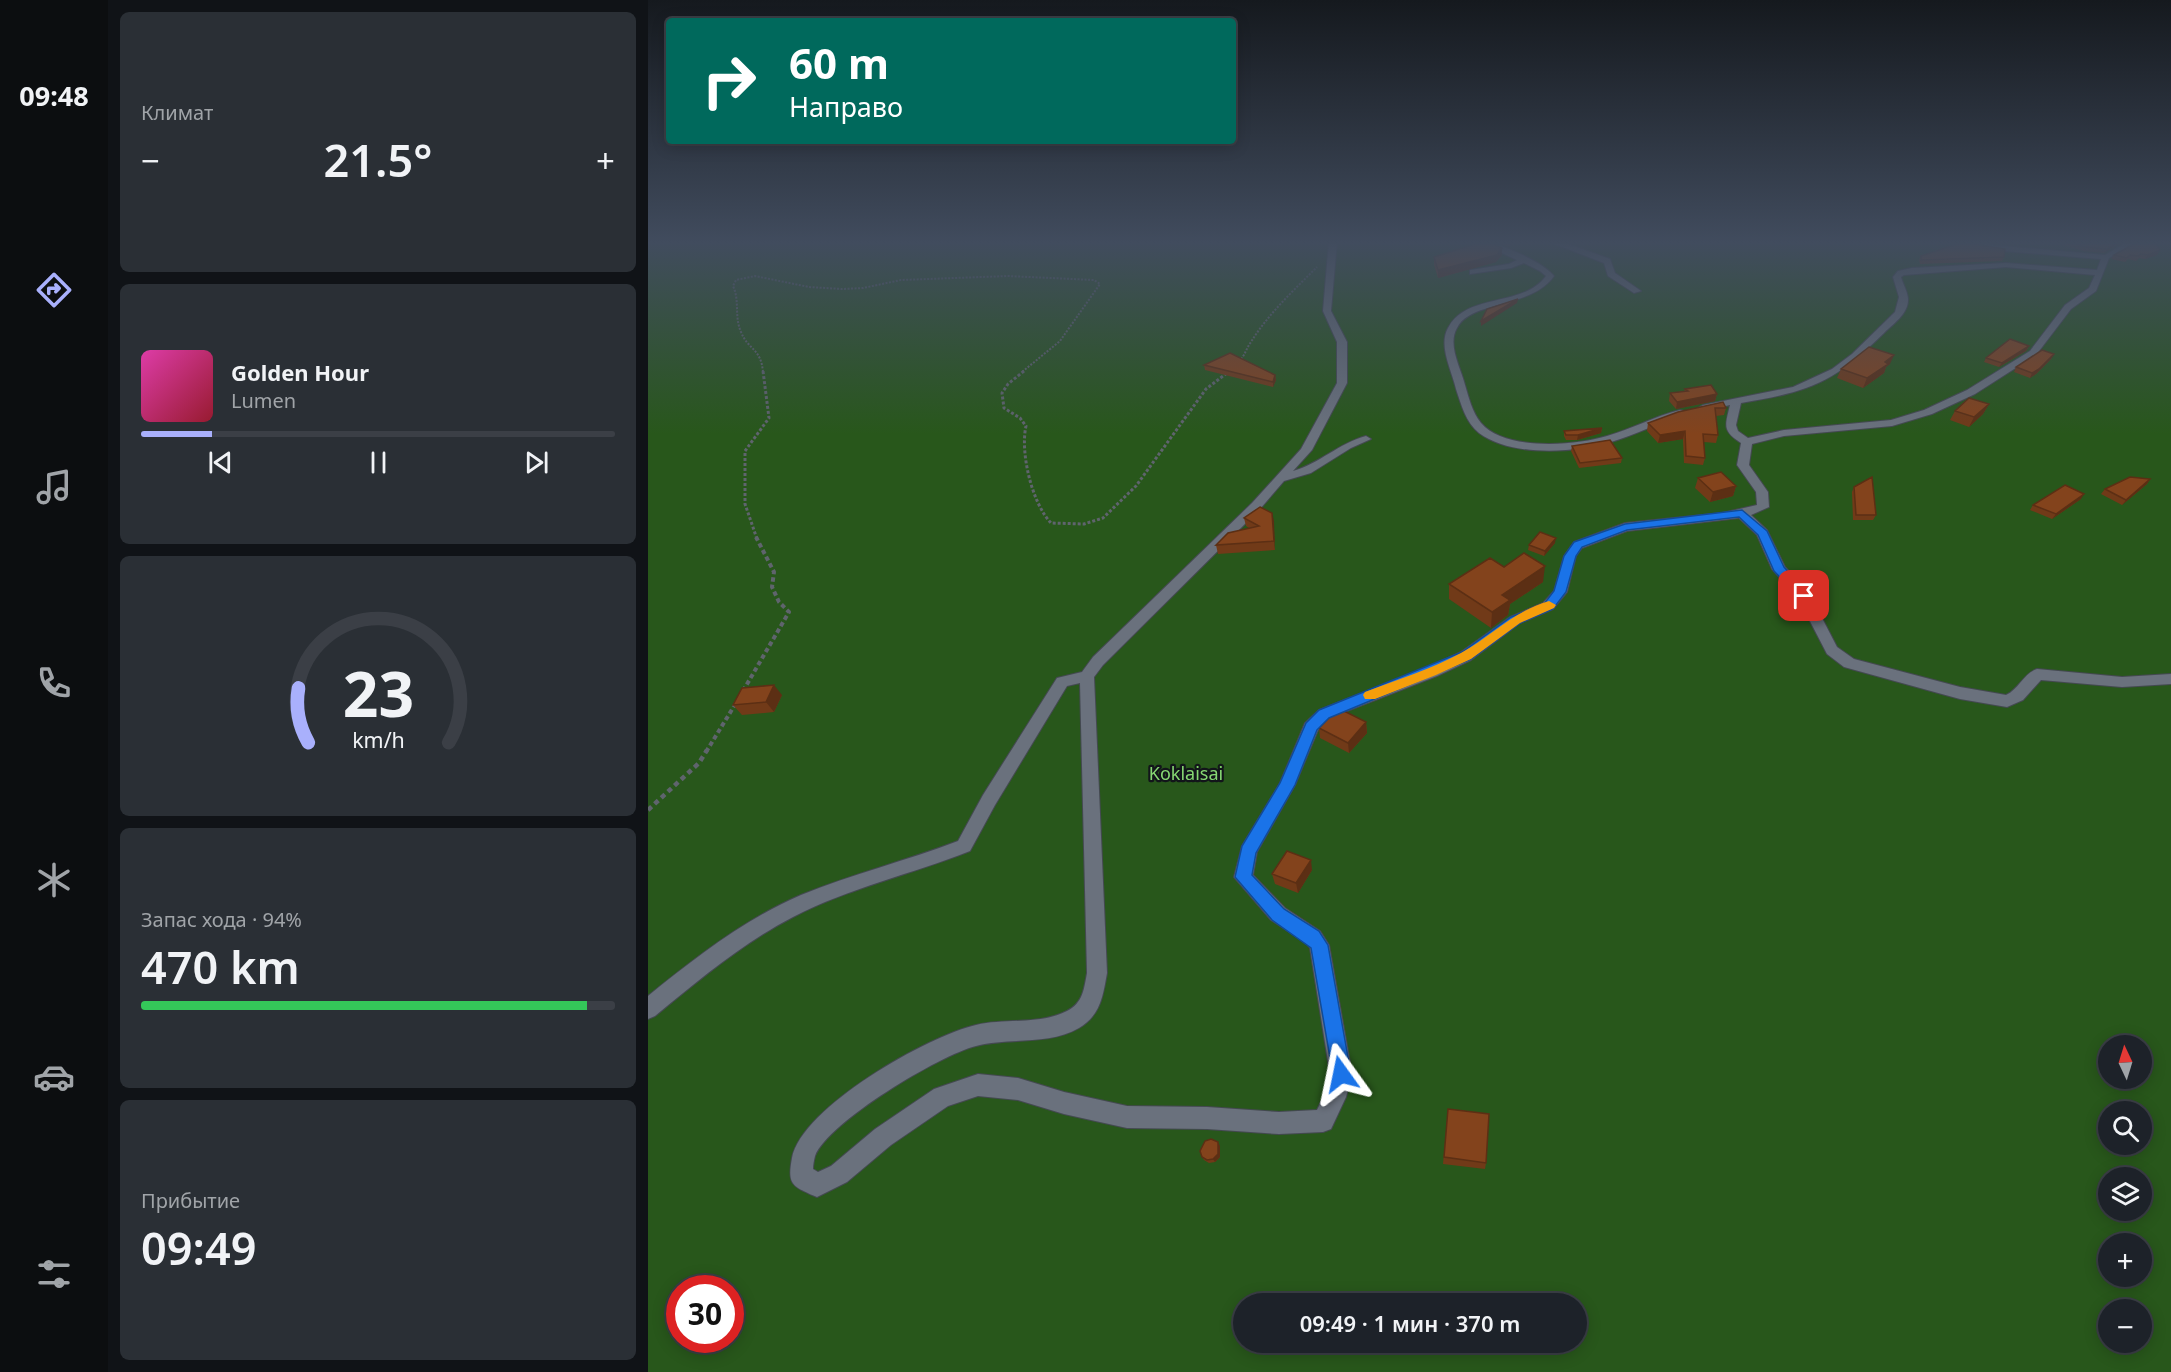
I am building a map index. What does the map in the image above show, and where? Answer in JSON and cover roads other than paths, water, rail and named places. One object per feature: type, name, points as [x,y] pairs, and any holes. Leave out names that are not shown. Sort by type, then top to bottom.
[{"type":"street","points":[[648,1009],[682,980],[783,914],[808,901],[964,846],[989,800],[1062,682],[1087,676],[1131,627],[1256,506],[1306,450],[1342,383],[1342,342],[1327,312],[1328,305]]},
{"type":"street","points":[[1491,305],[1458,319],[1448,335],[1448,347],[1465,402],[1482,430],[1498,438],[1518,443],[1562,447],[1607,440],[1670,416],[1811,386],[1846,365],[1894,320],[1902,305]]},
{"type":"street","points":[[1736,402],[1731,425],[1733,433],[1747,441],[1784,433],[1892,423],[1974,397],[2033,353],[2071,305]]},
{"type":"street","points":[[1280,478],[1307,471],[1347,446],[1366,439]]},
{"type":"street","points":[[1087,676],[1098,973],[1091,1004],[1073,1020],[1045,1028],[976,1035],[922,1057],[877,1085],[832,1118],[805,1149],[800,1175],[817,1185],[839,1174],[883,1137],[942,1097],[978,1085],[1018,1089],[1064,1103],[1127,1117],[1207,1118],[1280,1123],[1323,1121],[1335,1098],[1341,1074],[1319,945],[1313,937],[1278,914],[1243,877],[1248,851],[1287,785],[1311,727],[1324,714],[1348,702],[1413,679],[1466,656],[1515,620],[1548,606],[1560,592],[1570,556],[1578,545],[1625,527],[1742,514],[1763,507],[1762,492],[1743,465],[1747,441]]},
{"type":"street","points":[[1742,514],[1763,533],[1779,569],[1804,596],[1832,650],[1849,663],[1960,693],[2007,701],[2018,696],[2037,674],[2122,682],[2171,679]]},
{"type":"park label","name":"Koklaisai","points":[[1186,774]]}]
